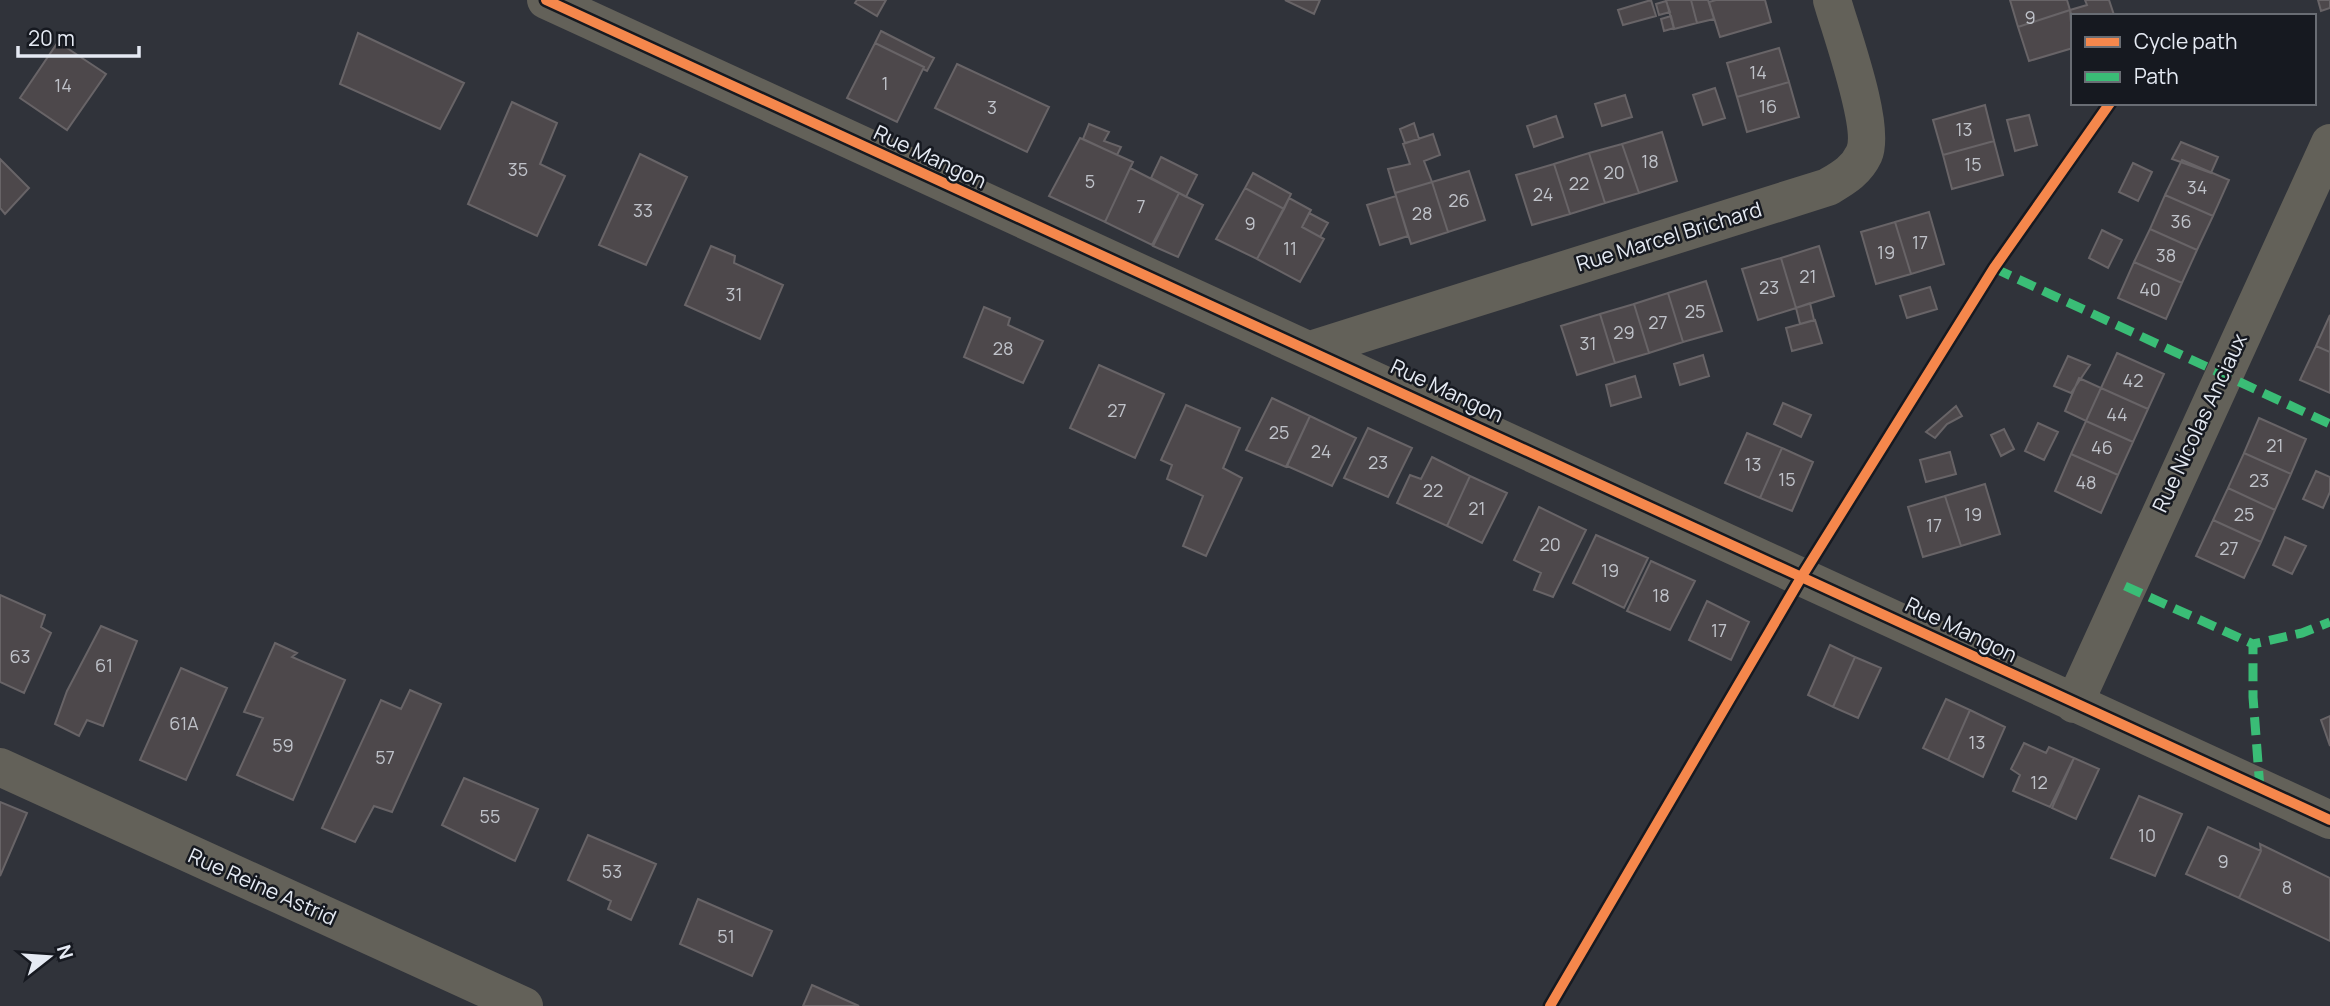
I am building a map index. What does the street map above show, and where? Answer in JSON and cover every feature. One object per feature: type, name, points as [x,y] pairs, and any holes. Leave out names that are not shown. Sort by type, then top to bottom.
[{"type":"street","name":"Rue Mangon","points":[[546,0],[1720,537],[2074,704],[2330,820]]},
{"type":"street","name":"Rue Marcel Brichard","points":[[1310,350],[1828,187],[1853,172],[1865,152],[1866,121],[1832,0]]},
{"type":"street","name":"Rue Nicolas Anciaux","points":[[2074,704],[2330,143]]},
{"type":"street","name":"Rue Reine Astrid","points":[[0,767],[524,1006]]},
{"type":"building","points":[[857,0],[886,0],[877,16],[855,3]]},
{"type":"building","points":[[1285,0],[1320,0],[1314,14]]},
{"type":"building","points":[[1651,0],[1656,16],[1623,25],[1618,10]]},
{"type":"building","points":[[1666,0],[1691,0],[1697,23],[1674,29]]},
{"type":"building","points":[[1691,0],[1708,0],[1714,19],[1697,23]]},
{"type":"building","points":[[1765,0],[1771,22],[1720,37],[1709,2]]},
{"type":"building","points":[[2010,0],[2067,0],[2070,10],[2018,27]]},
{"type":"building","points":[[2085,0],[2109,0],[2114,14],[2071,14],[2070,10],[2087,5]]},
{"type":"building","points":[[2318,0],[2330,0],[2330,8],[2321,11]]},
{"type":"building","points":[[1666,1],[1670,12],[1659,15],[1656,4]]},
{"type":"building","points":[[2070,10],[2071,49],[2029,61],[2018,27]]},
{"type":"building","points":[[1671,16],[1674,28],[1664,31],[1661,19]]},
{"type":"building","points":[[881,31],[934,58],[927,71],[875,43]]},
{"type":"building","points":[[358,33],[464,83],[440,129],[340,84]]},
{"type":"building","points":[[58,42],[106,74],[67,130],[20,98]]},
{"type":"building","points":[[875,43],[924,67],[897,122],[847,98]]},
{"type":"building","points":[[1779,48],[1789,82],[1737,97],[1727,63]]},
{"type":"building","points":[[957,64],[1049,107],[1027,152],[935,108]]},
{"type":"building","points":[[1789,82],[1799,117],[1747,132],[1737,97]]},
{"type":"building","points":[[1715,88],[1725,118],[1703,125],[1693,95]]},
{"type":"building","points":[[1625,95],[1632,117],[1602,126],[1595,104]]},
{"type":"building","points":[[512,102],[557,123],[540,164],[565,176],[537,236],[468,204]]},
{"type":"building","points":[[1985,105],[1994,141],[1943,155],[1933,120]]},
{"type":"building","points":[[2029,115],[2037,145],[2015,151],[2007,120]]},
{"type":"building","points":[[1556,116],[1563,137],[1534,147],[1527,126]]},
{"type":"building","points":[[1414,123],[1419,139],[1405,143],[1400,129]]},
{"type":"building","points":[[1089,124],[1109,132],[1104,141],[1121,147],[1117,155],[1083,139]]},
{"type":"building","points":[[1662,132],[1677,181],[1639,193],[1622,144]]},
{"type":"building","points":[[1433,134],[1440,155],[1424,161],[1432,182],[1395,193],[1388,169],[1410,164],[1403,144]]},
{"type":"building","points":[[1080,138],[1133,162],[1105,222],[1049,196]]},
{"type":"building","points":[[1994,141],[2003,175],[1952,189],[1943,155]]},
{"type":"building","points":[[2181,142],[2218,157],[2211,173],[2172,159]]},
{"type":"building","points":[[1622,144],[1639,193],[1605,203],[1589,153]]},
{"type":"building","points":[[1589,153],[1605,203],[1570,214],[1554,164]]},
{"type":"building","points":[[640,154],[687,177],[646,265],[599,245]]},
{"type":"building","points":[[1161,157],[1197,175],[1186,197],[1151,178]]},
{"type":"building","points":[[0,159],[29,188],[5,214],[0,208]]},
{"type":"building","points":[[2182,160],[2229,180],[2213,216],[2165,195]]},
{"type":"building","points":[[2133,163],[2152,172],[2138,201],[2119,192]]},
{"type":"building","points":[[1554,164],[1570,214],[1532,225],[1516,175]]},
{"type":"building","points":[[1130,168],[1179,193],[1152,245],[1105,222]]},
{"type":"building","points":[[1469,171],[1485,220],[1448,232],[1432,182]]},
{"type":"building","points":[[1253,173],[1291,194],[1284,209],[1245,188]]},
{"type":"building","points":[[1432,182],[1448,232],[1411,244],[1395,193]]},
{"type":"building","points":[[1245,188],[1284,209],[1257,259],[1216,239]]},
{"type":"building","points":[[1179,193],[1203,205],[1178,257],[1153,246]]},
{"type":"building","points":[[2165,195],[2213,216],[2197,250],[2150,229]]},
{"type":"building","points":[[1396,196],[1408,236],[1380,245],[1367,205]]},
{"type":"building","points":[[1289,198],[1311,210],[1302,227],[1324,239],[1300,282],[1257,259]]},
{"type":"building","points":[[1929,212],[1944,264],[1911,274],[1895,222]]},
{"type":"building","points":[[1309,213],[1328,223],[1320,237],[1302,227]]},
{"type":"building","points":[[1895,222],[1911,274],[1876,284],[1861,232]]},
{"type":"building","points":[[2150,229],[2197,250],[2182,283],[2134,262]]},
{"type":"building","points":[[2102,230],[2122,240],[2108,268],[2089,258]]},
{"type":"building","points":[[711,246],[735,256],[734,263],[783,285],[760,339],[685,305]]},
{"type":"building","points":[[1819,246],[1834,296],[1796,308],[1781,258]]},
{"type":"building","points":[[1781,258],[1796,308],[1758,320],[1742,269]]},
{"type":"building","points":[[2134,262],[2182,283],[2166,319],[2118,298]]},
{"type":"building","points":[[1706,281],[1722,331],[1683,342],[1668,293]]},
{"type":"building","points":[[1930,287],[1937,309],[1907,318],[1900,296]]},
{"type":"building","points":[[1668,293],[1683,342],[1649,353],[1634,304]]},
{"type":"building","points":[[1810,303],[1814,320],[1800,324],[1796,308]]},
{"type":"building","points":[[1634,304],[1649,353],[1615,363],[1600,314]]},
{"type":"building","points":[[984,307],[1010,318],[1008,325],[1043,341],[1023,383],[964,357]]},
{"type":"building","points":[[1600,314],[1615,363],[1577,375],[1561,326]]},
{"type":"building","points":[[2330,315],[2330,352],[2316,346]]},
{"type":"building","points":[[1815,320],[1822,343],[1792,351],[1786,328]]},
{"type":"building","points":[[2316,346],[2330,352],[2330,393],[2300,380]]},
{"type":"building","points":[[2117,353],[2164,374],[2148,409],[2101,388]]},
{"type":"building","points":[[1703,355],[1709,376],[1680,385],[1674,364]]},
{"type":"building","points":[[2068,356],[2090,365],[2071,393],[2054,386]]},
{"type":"building","points":[[1099,365],[1164,394],[1135,458],[1070,428]]},
{"type":"building","points":[[1635,376],[1641,397],[1611,406],[1606,385]]},
{"type":"building","points":[[2079,378],[2101,388],[2086,421],[2065,411]]},
{"type":"building","points":[[2101,388],[2148,409],[2133,442],[2086,421]]},
{"type":"building","points":[[1272,398],[1310,416],[1286,467],[1246,450]]},
{"type":"building","points":[[1783,403],[1811,415],[1801,437],[1774,424]]},
{"type":"building","points":[[1186,405],[1240,428],[1223,468],[1242,478],[1206,556],[1183,546],[1203,496],[1167,479],[1172,465],[1161,460]]},
{"type":"building","points":[[1956,406],[1962,416],[1947,424],[1935,438],[1926,432]]},
{"type":"building","points":[[1310,416],[1356,438],[1332,486],[1287,466]]},
{"type":"building","points":[[2259,418],[2306,439],[2291,474],[2244,453]]},
{"type":"building","points":[[2086,421],[2133,442],[2118,475],[2071,454]]},
{"type":"building","points":[[2038,423],[2058,432],[2044,460],[2025,451]]},
{"type":"building","points":[[1368,428],[1412,448],[1388,497],[1344,478]]},
{"type":"building","points":[[2004,429],[2014,449],[2001,456],[1991,435]]},
{"type":"building","points":[[1747,433],[1782,448],[1760,498],[1725,483]]},
{"type":"building","points":[[1782,448],[1813,462],[1792,511],[1760,498]]},
{"type":"building","points":[[1950,452],[1956,474],[1926,482],[1920,460]]},
{"type":"building","points":[[2244,453],[2291,474],[2275,510],[2228,488]]},
{"type":"building","points":[[2071,454],[2118,475],[2101,513],[2055,491]]},
{"type":"building","points":[[1432,457],[1470,476],[1447,526],[1397,503],[1410,475],[1421,479]]},
{"type":"building","points":[[2316,471],[2330,477],[2330,492],[2323,508],[2303,499]]},
{"type":"building","points":[[1470,476],[1507,493],[1482,543],[1447,526]]},
{"type":"building","points":[[1985,484],[2000,534],[1961,546],[1945,496]]},
{"type":"building","points":[[2228,488],[2275,510],[2261,542],[2213,520]]},
{"type":"building","points":[[1945,496],[1961,546],[1923,557],[1908,507]]},
{"type":"building","points":[[1539,507],[1586,530],[1553,597],[1534,590],[1541,573],[1514,560]]},
{"type":"building","points":[[2213,520],[2261,542],[2244,578],[2196,556]]},
{"type":"building","points":[[1596,535],[1648,558],[1624,608],[1573,583]]},
{"type":"building","points":[[2285,537],[2306,546],[2292,574],[2273,565]]},
{"type":"building","points":[[1651,561],[1695,581],[1670,630],[1627,611]]},
{"type":"building","points":[[0,595],[45,615],[41,627],[51,633],[24,693],[0,682]]},
{"type":"building","points":[[1707,601],[1749,622],[1731,660],[1689,640]]},
{"type":"building","points":[[101,626],[137,641],[103,726],[87,720],[79,736],[55,724],[67,691]]},
{"type":"building","points":[[275,643],[297,653],[292,657],[345,680],[293,800],[237,775],[263,718],[244,712]]},
{"type":"building","points":[[1830,645],[1855,657],[1833,707],[1808,695]]},
{"type":"building","points":[[1855,657],[1881,668],[1858,718],[1833,707]]},
{"type":"building","points":[[181,668],[227,688],[186,780],[140,760]]},
{"type":"building","points":[[410,690],[441,704],[392,812],[374,806],[355,842],[322,828],[381,700],[401,709]]},
{"type":"building","points":[[1946,699],[1970,710],[1948,760],[1923,748]]},
{"type":"building","points":[[1970,710],[2005,727],[1983,777],[1948,760]]},
{"type":"building","points":[[2330,716],[2330,746],[2321,720]]},
{"type":"building","points":[[2024,743],[2046,753],[2049,747],[2074,758],[2050,807],[2013,791],[2020,775],[2011,769]]},
{"type":"building","points":[[2074,758],[2099,769],[2076,819],[2052,808]]},
{"type":"building","points":[[464,778],[538,809],[515,861],[442,825]]},
{"type":"building","points":[[2139,796],[2182,814],[2155,876],[2111,858]]},
{"type":"building","points":[[0,802],[27,813],[0,876]]},
{"type":"building","points":[[2208,827],[2261,851],[2239,898],[2186,874]]},
{"type":"building","points":[[588,835],[656,864],[631,920],[608,909],[611,901],[568,880]]},
{"type":"building","points":[[2260,844],[2330,878],[2330,941],[2239,898],[2261,851]]},
{"type":"building","points":[[698,899],[772,931],[752,976],[680,944]]},
{"type":"building","points":[[812,985],[859,1006],[803,1006]]},
{"type":"marked path","points":[[1994,268],[2330,424]]},
{"type":"marked path","points":[[2125,586],[2253,644]]},
{"type":"marked path","points":[[2260,789],[2253,697],[2253,644],[2302,633],[2330,622]]},
{"type":"cycle path","points":[[546,0],[2330,820]]},
{"type":"cycle path","points":[[1550,1006],[1802,576],[1994,268],[2109,105]]}]
